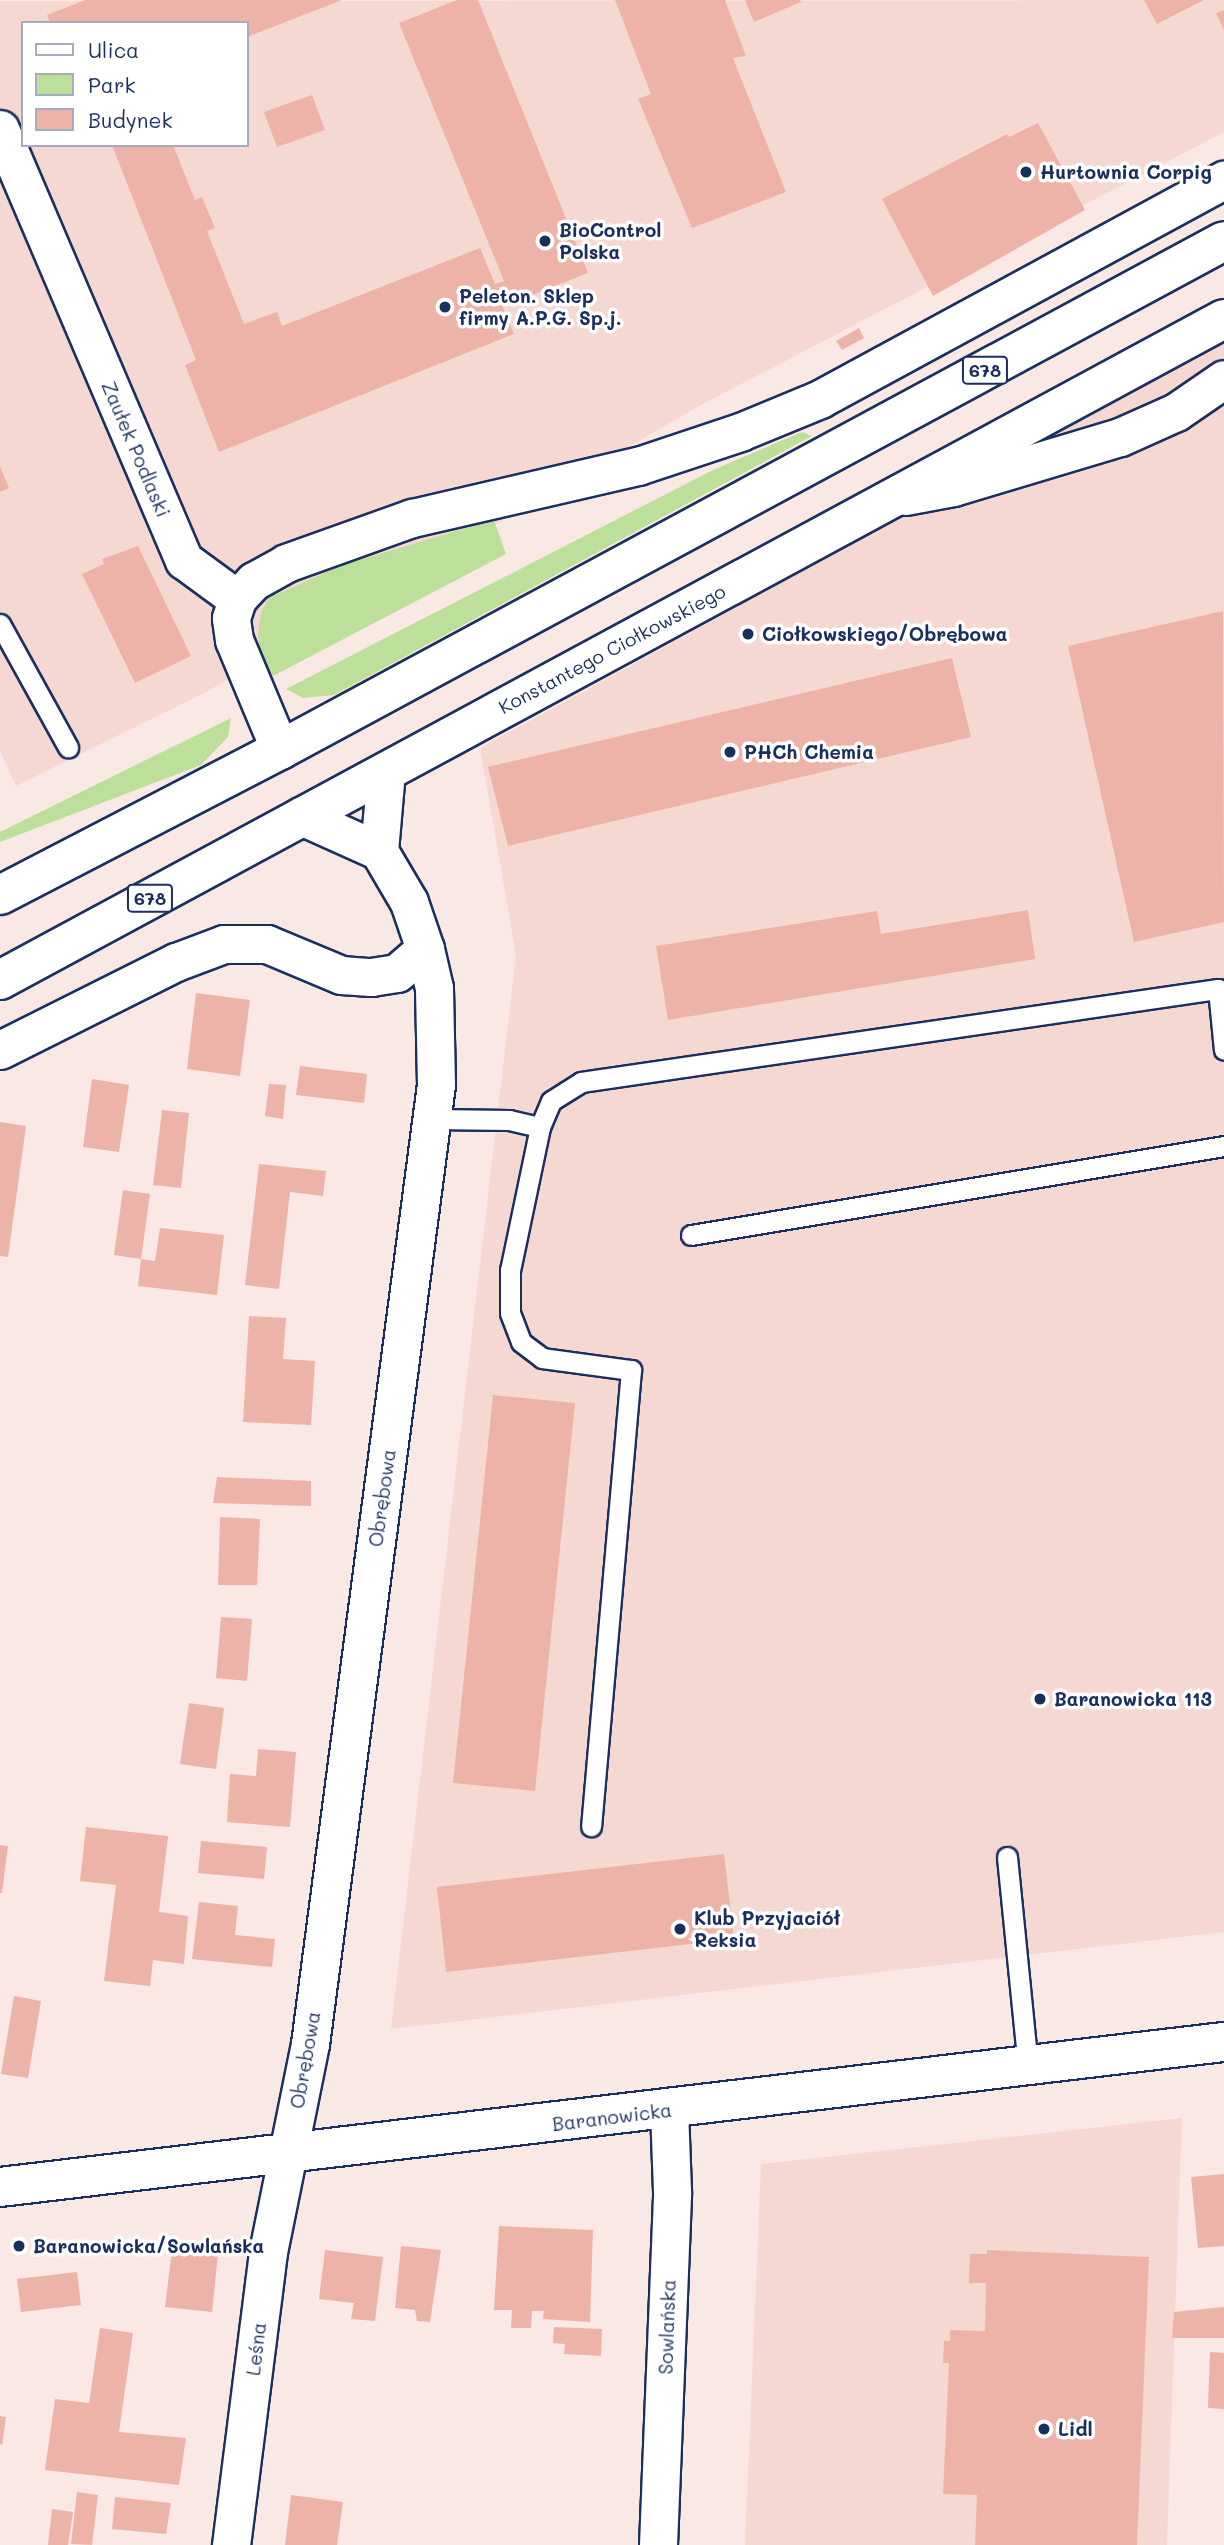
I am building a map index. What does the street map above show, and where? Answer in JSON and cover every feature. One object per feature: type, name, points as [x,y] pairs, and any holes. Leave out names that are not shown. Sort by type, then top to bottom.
[{"type":"main road","name":"678","points":[[0,895],[280,750],[1224,241]]},
{"type":"main road","name":"Konstantego Ciołkowskiego","points":[[0,980],[1224,319]]},
{"type":"main road","name":"Baranowicka","points":[[0,2188],[1224,2042]]},
{"type":"street","name":"Zaułek Podlaski","points":[[0,129],[184,560],[237,599]]},
{"type":"street","points":[[280,750],[234,640],[231,618],[237,599],[254,581],[286,563],[400,522],[650,463],[820,399],[1224,180]]},
{"type":"street","points":[[890,499],[953,487],[1120,437],[1177,412],[1224,379]]},
{"type":"street","points":[[301,816],[379,851],[386,771]]},
{"type":"street","name":"Obrębowa","points":[[288,2155],[310,2044],[432,1119],[437,1024],[425,948],[409,902],[379,851]]},
{"type":"street","points":[[0,1050],[176,962],[224,944],[267,944],[341,975],[371,977],[397,973],[425,948]]},
{"type":"street","name":"Sowlańska","points":[[658,2545],[672,2191],[669,2110]]},
{"type":"street","name":"Leśna","points":[[231,2545],[268,2252],[288,2155]]},
{"type":"lane","points":[[0,624],[68,747]]},
{"type":"lane","points":[[591,1826],[631,1370],[542,1358],[521,1342],[510,1313],[510,1270],[540,1127],[551,1101],[581,1082],[1218,989],[1224,1050]]},
{"type":"lane","points":[[432,1119],[509,1120],[540,1127]]},
{"type":"lane","points":[[691,1234],[1224,1146]]},
{"type":"lane","points":[[1006,1857],[1028,2066]]},
{"type":"shaded area","points":[[1224,0],[1224,132],[701,405],[206,692],[16,786],[0,751],[0,1]]},
{"type":"shaded area","points":[[1224,340],[1224,1932],[391,2029],[516,955],[480,748]]},
{"type":"shaded area","points":[[1182,2118],[1167,2545],[745,2545],[761,2164]]},
{"type":"green space","points":[[802,432],[812,436],[334,695],[303,698],[286,689],[713,470]]},
{"type":"green space","points":[[494,520],[506,554],[273,676],[261,657],[258,634],[261,612],[269,598],[342,565]]},
{"type":"green space","points":[[231,718],[228,737],[201,765],[0,842],[0,832]]},
{"type":"building","points":[[85,0],[342,0],[248,37],[248,21],[49,21],[47,15]]},
{"type":"building","points":[[457,0],[478,0],[588,273],[512,303],[510,299],[501,303],[514,334],[219,452],[185,365],[196,360],[113,147],[174,147],[195,200],[202,197],[215,228],[207,231],[244,324],[277,312],[282,326],[480,248],[495,284],[504,281],[399,23]]},
{"type":"building","points":[[615,0],[725,0],[746,56],[733,58],[786,192],[692,228],[638,99],[651,94]]},
{"type":"building","points":[[745,0],[800,0],[801,2],[754,22]]},
{"type":"building","points":[[1144,0],[1204,0],[1157,24]]},
{"type":"building","points":[[1224,10],[1224,30],[1216,13]]},
{"type":"building","points":[[312,95],[325,130],[277,147],[264,112]]},
{"type":"building","points":[[1038,123],[1085,210],[933,296],[882,199],[1007,134],[1009,137]]},
{"type":"building","points":[[859,328],[864,338],[842,350],[836,341]]},
{"type":"building","points":[[0,466],[9,488],[0,492]]},
{"type":"building","points":[[138,546],[191,656],[135,683],[82,574],[104,564],[102,559]]},
{"type":"building","points":[[1223,611],[1224,922],[1134,942],[1068,646]]},
{"type":"building","name":"PHCh Chemia","points":[[952,658],[971,737],[508,846],[488,767]]},
{"type":"building","points":[[1028,910],[1035,959],[668,1020],[656,946],[877,911],[881,934]]},
{"type":"building","points":[[196,993],[250,1000],[240,1076],[187,1069]]},
{"type":"building","points":[[300,1066],[367,1074],[364,1103],[296,1095]]},
{"type":"building","points":[[92,1079],[129,1085],[119,1152],[83,1147]]},
{"type":"building","points":[[269,1084],[286,1085],[283,1119],[265,1116]]},
{"type":"building","points":[[162,1110],[189,1113],[181,1188],[153,1185]]},
{"type":"building","points":[[0,1122],[26,1126],[8,1257],[0,1256]]},
{"type":"building","points":[[259,1164],[326,1171],[323,1196],[290,1192],[279,1289],[245,1285]]},
{"type":"building","points":[[123,1190],[150,1194],[141,1259],[114,1255]]},
{"type":"building","points":[[160,1228],[224,1235],[217,1295],[138,1286],[141,1259],[155,1261]]},
{"type":"building","points":[[249,1316],[286,1318],[283,1359],[315,1361],[311,1425],[243,1422]]},
{"type":"building","points":[[493,1395],[575,1403],[535,1791],[453,1783]]},
{"type":"building","points":[[217,1477],[311,1481],[311,1506],[213,1503]]},
{"type":"building","points":[[220,1517],[260,1519],[257,1585],[218,1585]]},
{"type":"building","points":[[221,1617],[252,1619],[247,1681],[216,1678]]},
{"type":"building","points":[[189,1703],[224,1708],[216,1769],[180,1764]]},
{"type":"building","points":[[258,1749],[296,1752],[290,1827],[227,1822],[230,1774],[256,1776]]},
{"type":"building","points":[[86,1827],[168,1836],[159,1912],[188,1916],[184,1964],[153,1960],[150,1986],[104,1981],[116,1885],[80,1881]]},
{"type":"building","points":[[201,1841],[267,1847],[264,1879],[198,1873]]},
{"type":"building","points":[[0,1845],[8,1846],[2,1893],[0,1893]]},
{"type":"building","points":[[724,1854],[734,1939],[446,1972],[437,1887]]},
{"type":"building","points":[[199,1902],[238,1906],[235,1935],[275,1939],[272,1967],[192,1959]]},
{"type":"building","points":[[14,1996],[41,2001],[28,2078],[1,2074]]},
{"type":"building","points":[[1224,2174],[1224,2246],[1198,2248],[1191,2177]]},
{"type":"building","points":[[499,2226],[593,2230],[590,2322],[543,2319],[544,2311],[532,2311],[531,2328],[511,2328],[512,2310],[494,2310]]},
{"type":"building","points":[[401,2246],[441,2250],[430,2322],[417,2321],[415,2310],[395,2308]]},
{"type":"building","points":[[172,2250],[218,2254],[212,2312],[165,2307]]},
{"type":"building","points":[[325,2250],[383,2257],[375,2321],[351,2319],[354,2303],[319,2299]]},
{"type":"building","name":"Lidl","points":[[987,2250],[1149,2257],[1137,2545],[975,2545],[977,2495],[943,2494],[949,2363],[943,2363],[944,2341],[950,2341],[950,2330],[985,2331],[986,2283],[969,2283],[970,2254],[987,2254]]},
{"type":"building","points":[[77,2272],[81,2305],[21,2312],[17,2279]]},
{"type":"building","points":[[1224,2307],[1224,2338],[1172,2338],[1174,2312]]},
{"type":"building","points":[[554,2327],[602,2329],[601,2356],[564,2354],[565,2344],[553,2343]]},
{"type":"building","points":[[100,2328],[133,2333],[119,2432],[186,2438],[179,2485],[45,2470],[55,2399],[89,2403]]},
{"type":"building","points":[[1210,2352],[1224,2353],[1224,2409],[1208,2408]]},
{"type":"building","points":[[0,2416],[6,2417],[2,2445],[0,2444]]},
{"type":"building","points":[[77,2492],[98,2495],[92,2545],[71,2544]]},
{"type":"building","points":[[291,2495],[343,2502],[337,2545],[285,2545]]},
{"type":"building","points":[[115,2497],[171,2503],[166,2534],[112,2529]]},
{"type":"building","points":[[52,2509],[73,2512],[68,2545],[48,2545]]},
{"type":"place","name":"Hurtownia Corpig","points":[[1026,172]]},
{"type":"place","name":"BioControl Polska","points":[[545,241]]},
{"type":"place","name":"Peleton. Sklep firmy A.P.G. Sp.j.","points":[[445,307]]},
{"type":"place","name":"Ciołkowskiego/Obrębowa","points":[[748,634]]},
{"type":"place","name":"PHCh Chemia","points":[[730,752]]},
{"type":"place","name":"Baranowicka 113","points":[[1040,1699]]},
{"type":"place","name":"Klub Przyjaciół Reksia","points":[[680,1929]]},
{"type":"place","name":"Baranowicka/Sowlańska","points":[[19,2246]]},
{"type":"place","name":"Lidl","points":[[1044,2429]]}]
